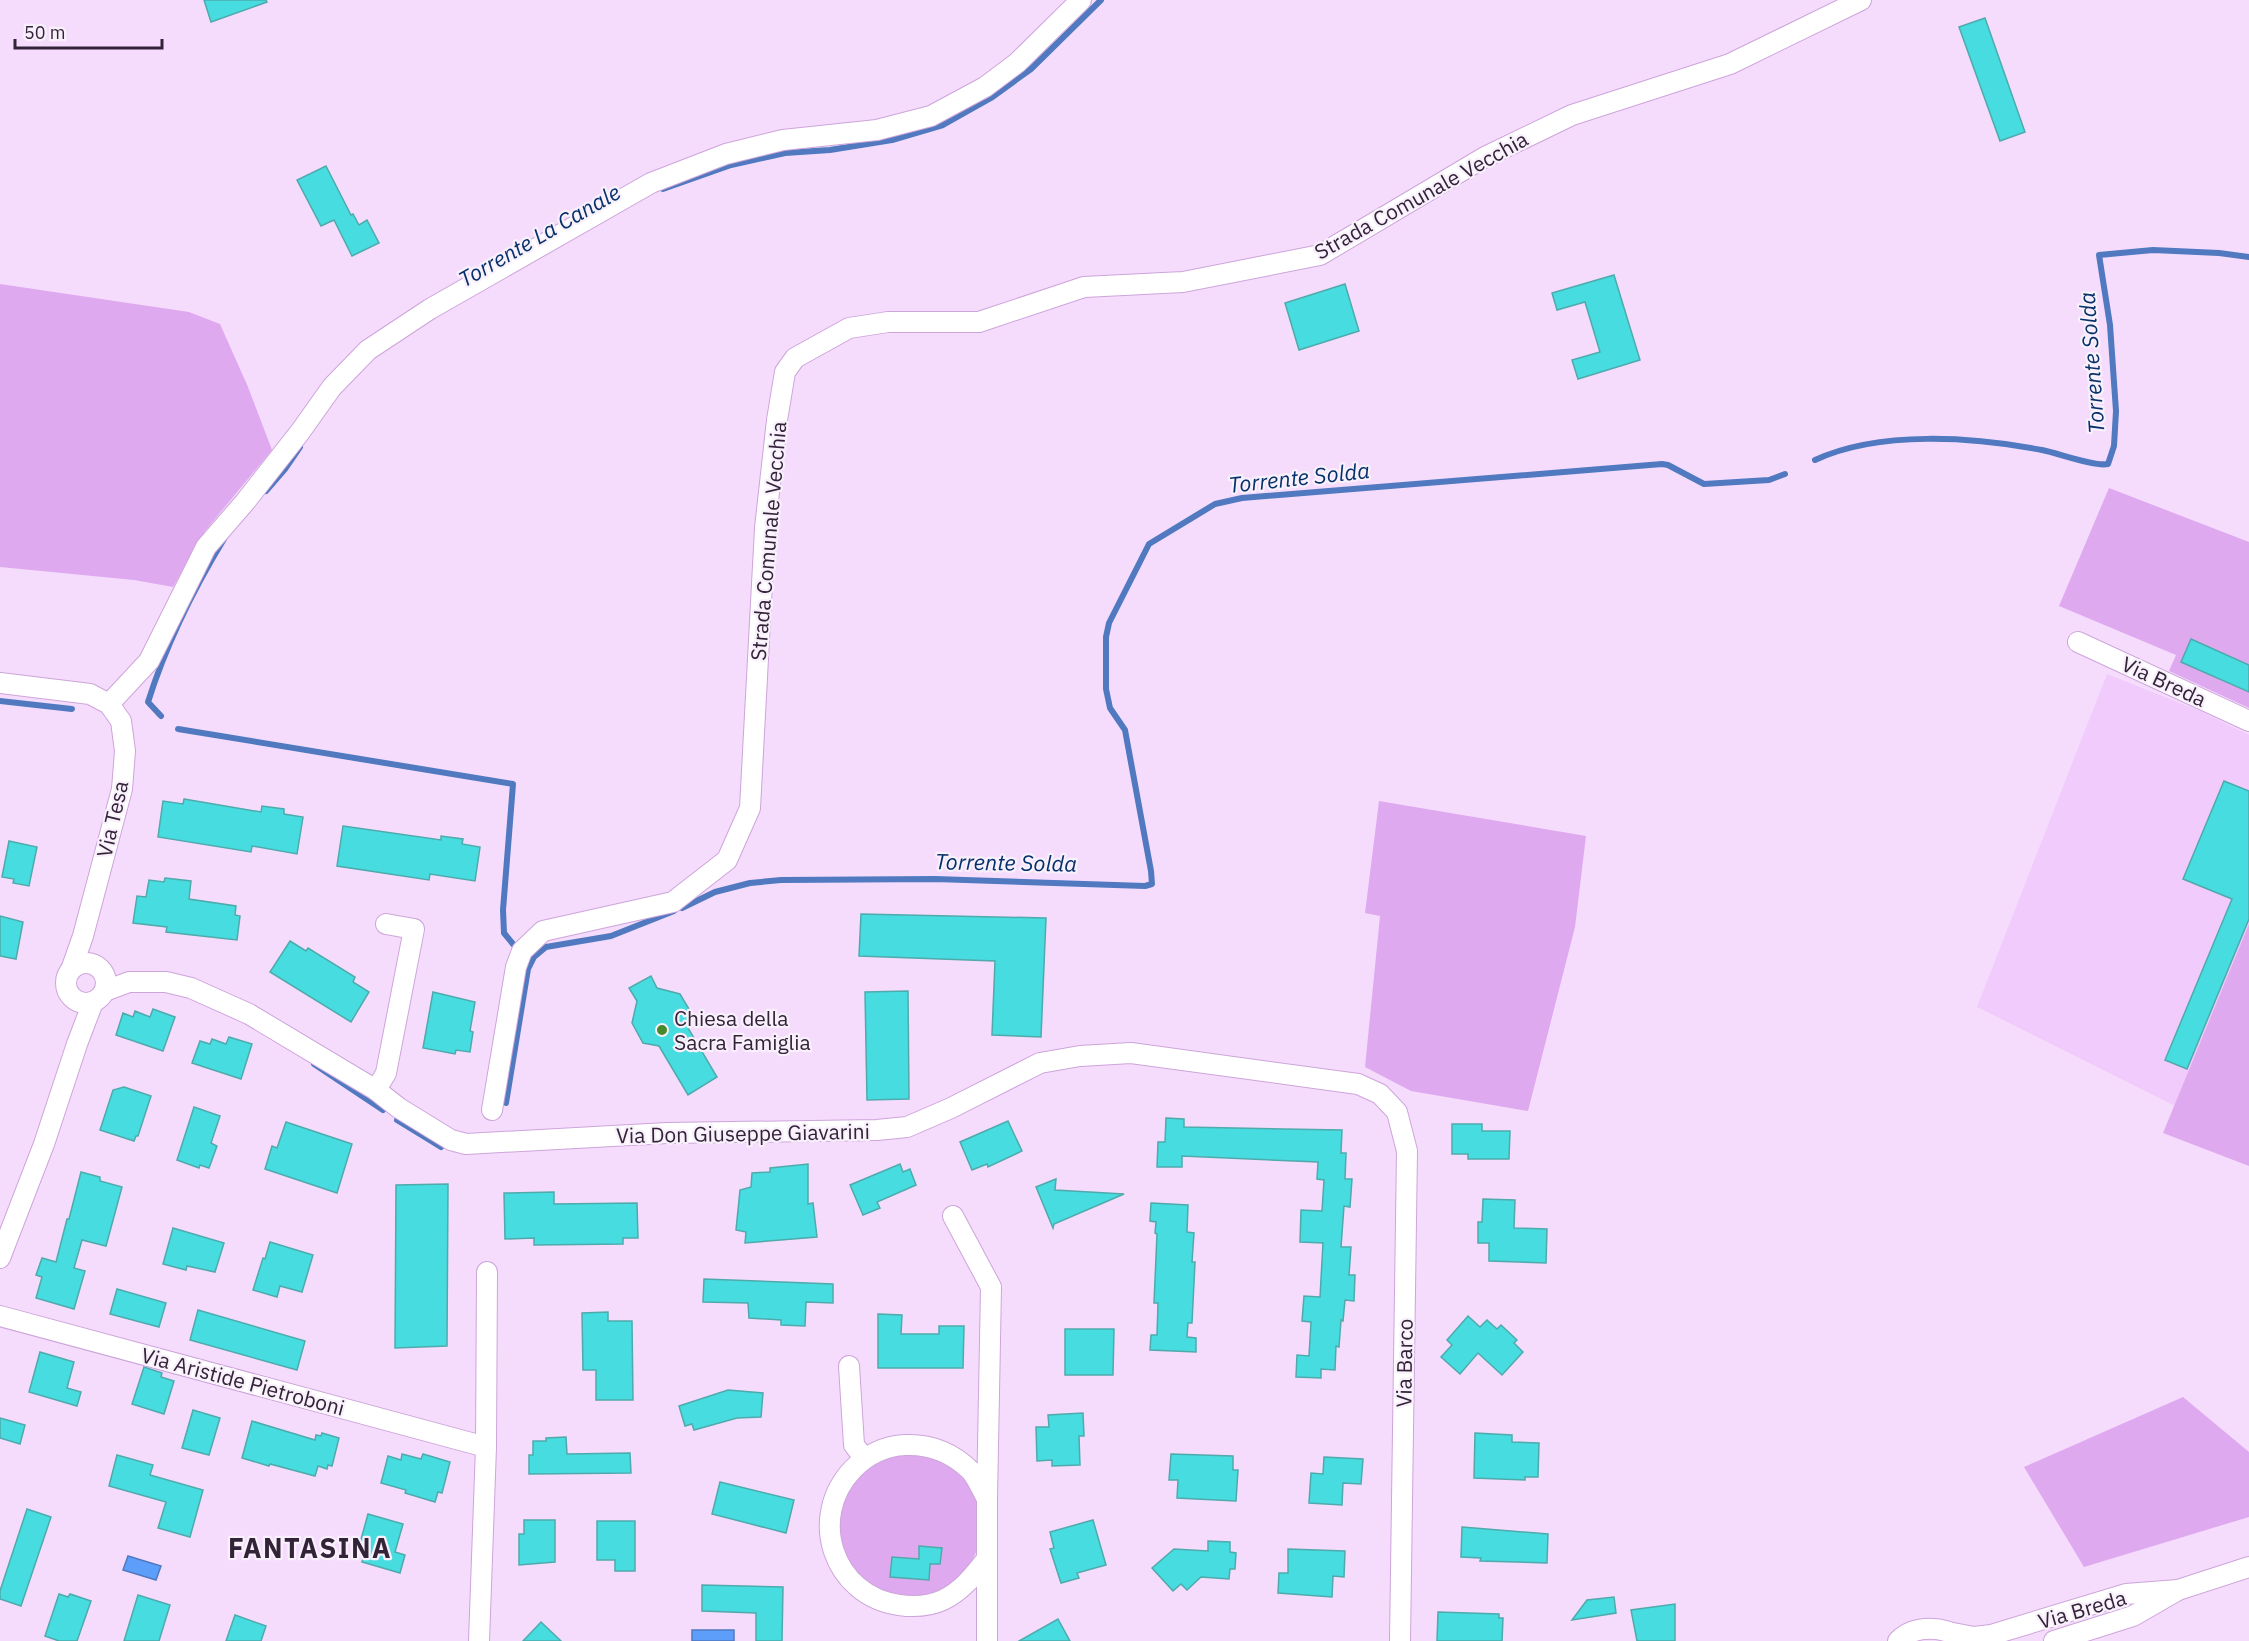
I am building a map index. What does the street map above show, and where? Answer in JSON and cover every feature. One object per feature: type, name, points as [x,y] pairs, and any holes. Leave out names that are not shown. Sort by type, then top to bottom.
[{"type":"street","points":[[0,683],[90,694],[109,704],[149,661],[206,547],[245,502],[332,387],[368,350],[430,309],[651,183],[726,154],[783,140],[878,130],[931,117],[985,87],[1017,63],[1081,0]]},
{"type":"street","name":"Strada Comunale Vecchia","points":[[492,1110],[516,967],[522,951],[543,931],[673,902],[727,860],[750,808],[765,528],[778,410],[785,372],[795,358],[849,328],[888,322],[979,322],[1084,287],[1183,282],[1320,255],[1485,157],[1562,120],[1730,64],[1862,0]]},
{"type":"street","name":"Via Breda","points":[[2078,642],[2249,721]]},
{"type":"street","name":"Via Tesa","points":[[71,970],[83,936],[122,789],[125,751],[121,721],[109,704]]},
{"type":"street","points":[[376,1090],[386,1073],[414,929],[386,924]]},
{"type":"street","points":[[0,1258],[44,1144],[91,998],[106,979],[97,966],[83,936]]},
{"type":"street","points":[[91,998],[69,993],[67,977],[71,970],[81,964],[97,966]]},
{"type":"street","name":"Via Don Giuseppe Giavarini","points":[[97,966],[129,982]]},
{"type":"street","name":"Via Don Giuseppe Giavarini","points":[[91,998],[129,982],[166,982],[191,988],[249,1014],[376,1090],[399,1108],[451,1140],[466,1144],[667,1134],[877,1130],[907,1127],[951,1108],[1040,1063],[1080,1056],[1131,1053],[1358,1084],[1380,1094]]},
{"type":"street","name":"Via Barco","points":[[1380,1094],[1397,1112],[1407,1151],[1400,1641]]},
{"type":"street","points":[[952,1216],[991,1287],[986,1560],[987,1641]]},
{"type":"street","points":[[478,1641],[486,1447],[487,1272]]},
{"type":"street","name":"Via Aristide Pietroboni","points":[[0,1316],[486,1447]]},
{"type":"street","points":[[849,1366],[854,1445],[864,1458]]},
{"type":"street","points":[[986,1560],[967,1584],[942,1600],[914,1607],[884,1603],[858,1588],[839,1565],[830,1537],[830,1527],[831,1507],[843,1480],[864,1458],[891,1446],[921,1444],[949,1454],[972,1473],[987,1499]]},
{"type":"street","name":"Via Breda","points":[[2054,1641],[2133,1616],[2178,1590],[2249,1567]]},
{"type":"street","name":"Via Breda","points":[[1898,1641],[1904,1635],[1929,1628],[1958,1637],[1991,1635],[2126,1594],[2178,1590]]},
{"type":"shaded area","points":[[0,284],[189,312],[220,324],[248,387],[272,450],[205,531],[173,587],[134,580],[0,567]]},
{"type":"shaded area","points":[[2109,488],[2249,542],[2249,708],[2169,671],[2176,655],[2059,606]]},
{"type":"shaded area","points":[[2107,674],[2200,711],[2249,735],[2249,924],[2175,1106],[1977,1007]]},
{"type":"shaded area","points":[[1379,801],[1586,836],[1575,927],[1528,1111],[1411,1091],[1365,1067],[1380,916],[1365,913]]},
{"type":"shaded area","points":[[2249,924],[2249,1166],[2163,1133]]},
{"type":"shaded area","points":[[2183,1397],[2249,1452],[2249,1517],[2084,1567],[2024,1467]]},
{"type":"shaded area","points":[[910,1455],[937,1461],[960,1476],[975,1499],[981,1526],[975,1553],[960,1576],[937,1591],[910,1597],[883,1591],[860,1576],[845,1553],[839,1526],[845,1499],[860,1476],[883,1461]]},
{"type":"water","points":[[128,1556],[161,1566],[156,1580],[123,1570]]},
{"type":"water","points":[[692,1630],[734,1630],[734,1641],[692,1641]]},
{"type":"building","points":[[204,0],[266,0],[267,2],[211,22]]},
{"type":"building","points":[[1985,18],[2025,132],[2000,141],[1959,27]]},
{"type":"building","points":[[326,166],[351,215],[353,214],[359,225],[367,220],[379,243],[352,256],[334,220],[321,226],[297,180]]},
{"type":"building","points":[[1614,275],[1640,360],[1578,379],[1572,360],[1600,352],[1585,302],[1557,310],[1552,293]]},
{"type":"building","points":[[1345,284],[1359,331],[1299,350],[1285,303]]},
{"type":"building","points":[[2191,639],[2249,665],[2249,692],[2181,662]]},
{"type":"building","points":[[2224,781],[2249,791],[2249,919],[2187,1069],[2165,1060],[2232,899],[2183,879]]},
{"type":"building","points":[[184,799],[261,812],[262,806],[284,809],[284,814],[303,817],[297,854],[252,846],[251,852],[158,837],[163,801],[183,804]]},
{"type":"building","points":[[343,826],[441,840],[441,836],[463,839],[462,844],[480,847],[475,881],[430,874],[429,880],[337,866]]},
{"type":"building","points":[[9,841],[37,847],[29,886],[13,883],[14,879],[2,877]]},
{"type":"building","points":[[165,878],[191,881],[189,899],[236,906],[235,915],[240,916],[237,940],[166,932],[167,927],[133,923],[137,896],[146,897],[149,880],[164,882]]},
{"type":"building","points":[[861,914],[1046,918],[1041,1037],[992,1035],[995,961],[859,956]]},
{"type":"building","points":[[0,916],[23,922],[16,959],[0,956]]},
{"type":"building","points":[[290,941],[306,951],[308,948],[355,977],[353,982],[369,992],[351,1022],[270,972]]},
{"type":"building","name":"Chiesa della Sacra Famiglia","points":[[651,976],[657,988],[680,994],[692,1014],[688,1028],[717,1077],[688,1095],[659,1046],[643,1043],[632,1023],[637,1001],[629,988]]},
{"type":"building","points":[[908,991],[909,1099],[867,1100],[865,992]]},
{"type":"building","points":[[433,992],[475,1002],[470,1031],[473,1032],[470,1052],[456,1050],[455,1054],[423,1048]]},
{"type":"building","points":[[153,1009],[175,1017],[163,1051],[116,1035],[123,1013],[133,1017],[135,1011],[150,1017]]},
{"type":"building","points":[[229,1037],[252,1044],[241,1079],[192,1063],[200,1041],[210,1044],[212,1039],[226,1044]]},
{"type":"building","points":[[124,1087],[151,1096],[138,1136],[134,1141],[100,1130],[113,1090]]},
{"type":"building","points":[[194,1107],[220,1116],[211,1143],[217,1146],[209,1168],[200,1165],[199,1168],[177,1160]]},
{"type":"building","points":[[1166,1118],[1184,1119],[1184,1127],[1342,1130],[1341,1153],[1346,1153],[1345,1179],[1352,1179],[1350,1207],[1344,1206],[1341,1247],[1351,1247],[1349,1275],[1355,1275],[1354,1301],[1345,1300],[1339,1347],[1336,1346],[1335,1370],[1321,1369],[1321,1378],[1296,1377],[1297,1355],[1309,1356],[1311,1322],[1302,1321],[1304,1296],[1320,1297],[1323,1243],[1300,1242],[1301,1210],[1322,1211],[1324,1180],[1317,1179],[1318,1162],[1182,1156],[1182,1167],[1157,1167],[1158,1142],[1165,1142]]},
{"type":"building","points":[[1008,1121],[1022,1151],[988,1167],[987,1164],[972,1170],[960,1142]]},
{"type":"building","points":[[286,1122],[352,1144],[337,1193],[265,1169],[272,1146],[277,1148]]},
{"type":"building","points":[[1452,1124],[1482,1124],[1482,1131],[1510,1131],[1509,1159],[1468,1159],[1468,1154],[1452,1154]]},
{"type":"building","points":[[808,1164],[808,1204],[813,1203],[817,1237],[745,1243],[746,1232],[736,1230],[740,1190],[751,1187],[752,1173],[770,1172],[770,1168]]},
{"type":"building","points":[[900,1164],[903,1172],[910,1169],[916,1185],[877,1202],[880,1208],[863,1215],[850,1185]]},
{"type":"building","points":[[81,1172],[100,1177],[100,1181],[122,1187],[106,1246],[82,1240],[74,1268],[85,1271],[74,1309],[36,1298],[42,1277],[36,1275],[42,1258],[56,1262]]},
{"type":"building","points":[[1056,1179],[1055,1190],[1124,1194],[1054,1224],[1053,1228],[1036,1187]]},
{"type":"building","points":[[448,1184],[447,1346],[395,1348],[396,1185]]},
{"type":"building","points":[[554,1192],[554,1204],[637,1203],[638,1238],[623,1238],[623,1244],[534,1245],[534,1238],[505,1239],[504,1193]]},
{"type":"building","points":[[1483,1199],[1515,1200],[1514,1228],[1547,1229],[1546,1263],[1489,1261],[1489,1243],[1478,1243],[1478,1222],[1482,1222]]},
{"type":"building","points":[[1151,1203],[1188,1205],[1187,1232],[1194,1233],[1192,1262],[1195,1262],[1192,1323],[1188,1323],[1187,1337],[1196,1338],[1196,1352],[1150,1350],[1151,1335],[1157,1335],[1158,1303],[1154,1303],[1157,1234],[1155,1233],[1156,1222],[1150,1221]]},
{"type":"building","points":[[173,1228],[224,1243],[215,1272],[187,1266],[186,1270],[163,1264]]},
{"type":"building","points":[[270,1242],[313,1255],[302,1292],[280,1286],[277,1297],[253,1290]]},
{"type":"building","points":[[704,1279],[833,1284],[833,1303],[806,1302],[805,1326],[781,1325],[781,1320],[749,1318],[748,1303],[703,1302]]},
{"type":"building","points":[[117,1289],[166,1303],[159,1327],[110,1314]]},
{"type":"building","points":[[198,1310],[305,1341],[297,1370],[190,1340]]},
{"type":"building","points":[[608,1312],[608,1321],[632,1321],[633,1400],[596,1400],[596,1370],[583,1370],[582,1313]]},
{"type":"building","points":[[878,1314],[902,1315],[901,1334],[939,1334],[939,1326],[964,1326],[963,1368],[878,1368]]},
{"type":"building","points":[[1468,1316],[1480,1327],[1487,1320],[1497,1329],[1501,1325],[1517,1340],[1514,1343],[1523,1352],[1502,1375],[1478,1353],[1460,1374],[1441,1357],[1452,1345],[1447,1340]]},
{"type":"building","points":[[1065,1329],[1114,1329],[1113,1375],[1065,1375]]},
{"type":"building","points":[[40,1352],[74,1362],[67,1388],[81,1392],[77,1406],[29,1392]]},
{"type":"building","points":[[144,1367],[162,1373],[161,1377],[174,1381],[164,1414],[132,1404]]},
{"type":"building","points":[[728,1390],[763,1393],[761,1417],[737,1418],[694,1430],[692,1424],[685,1426],[679,1406]]},
{"type":"building","points":[[193,1410],[220,1418],[209,1455],[182,1448]]},
{"type":"building","points":[[1083,1413],[1084,1436],[1079,1436],[1080,1465],[1052,1466],[1052,1460],[1037,1461],[1036,1427],[1049,1427],[1048,1415]]},
{"type":"building","points":[[0,1418],[25,1425],[20,1444],[0,1438]]},
{"type":"building","points":[[252,1421],[315,1440],[316,1435],[321,1436],[322,1433],[339,1438],[332,1466],[328,1465],[327,1469],[318,1466],[315,1476],[242,1458]]},
{"type":"building","points":[[1475,1433],[1512,1435],[1512,1442],[1539,1443],[1538,1477],[1525,1477],[1525,1480],[1474,1478]]},
{"type":"building","points":[[566,1437],[567,1454],[630,1453],[631,1473],[529,1474],[529,1455],[533,1455],[533,1441]]},
{"type":"building","points":[[402,1454],[421,1459],[423,1454],[450,1462],[442,1493],[438,1492],[435,1502],[381,1483],[388,1456],[401,1460]]},
{"type":"building","points":[[1171,1454],[1233,1456],[1233,1470],[1238,1470],[1236,1501],[1177,1498],[1178,1480],[1169,1480]]},
{"type":"building","points":[[117,1455],[153,1465],[150,1475],[203,1490],[190,1537],[158,1528],[166,1502],[109,1486]]},
{"type":"building","points":[[1324,1457],[1363,1459],[1361,1484],[1343,1483],[1342,1505],[1309,1503],[1311,1473],[1323,1474]]},
{"type":"building","points":[[720,1482],[794,1500],[786,1533],[712,1514]]},
{"type":"building","points":[[27,1509],[51,1517],[21,1606],[0,1599],[0,1591]]},
{"type":"building","points":[[368,1514],[403,1524],[395,1552],[405,1555],[400,1573],[362,1562],[367,1545],[360,1543]]},
{"type":"building","points":[[524,1520],[555,1520],[555,1562],[519,1565],[519,1534],[524,1534]]},
{"type":"building","points":[[1093,1520],[1106,1565],[1077,1573],[1079,1578],[1061,1583],[1050,1549],[1054,1548],[1050,1532]]},
{"type":"building","points":[[597,1521],[635,1521],[635,1571],[615,1571],[615,1560],[597,1560]]},
{"type":"building","points":[[1462,1527],[1548,1534],[1547,1563],[1480,1561],[1481,1558],[1461,1557]]},
{"type":"building","points":[[1208,1541],[1230,1542],[1230,1552],[1236,1553],[1235,1569],[1230,1569],[1229,1579],[1201,1577],[1187,1590],[1181,1584],[1173,1591],[1152,1568],[1174,1549],[1208,1551]]},
{"type":"building","points":[[919,1546],[942,1548],[940,1564],[930,1564],[929,1580],[890,1577],[892,1557],[919,1559]]},
{"type":"building","points":[[1288,1549],[1345,1551],[1344,1577],[1333,1576],[1332,1597],[1278,1593],[1279,1573],[1288,1573]]},
{"type":"building","points":[[702,1585],[783,1587],[782,1641],[756,1641],[756,1613],[702,1611]]},
{"type":"building","points":[[59,1594],[68,1597],[70,1594],[91,1601],[77,1641],[59,1641],[45,1636]]},
{"type":"building","points":[[138,1595],[170,1605],[159,1641],[124,1641]]},
{"type":"building","points":[[1614,1597],[1616,1613],[1572,1620],[1587,1600]]},
{"type":"building","points":[[1675,1604],[1675,1641],[1637,1641],[1631,1610]]},
{"type":"building","points":[[1438,1612],[1499,1614],[1499,1618],[1503,1618],[1502,1641],[1437,1641]]},
{"type":"building","points":[[235,1615],[266,1626],[261,1641],[226,1641]]},
{"type":"building","points":[[1058,1619],[1070,1641],[1019,1641]]},
{"type":"building","points":[[541,1622],[561,1641],[523,1641]]},
{"type":"waterway","name":"Torrente La Canale","points":[[663,189],[731,165],[785,153],[830,150],[892,140],[943,125],[991,98],[1031,69],[1101,0]]},
{"type":"waterway","name":"Torrente Solda","points":[[1815,460],[1841,450],[1868,444],[1927,439],[2015,445],[2094,464],[2108,464],[2114,446],[2116,411],[2110,325],[2099,255],[2153,250],[2219,253],[2249,257]]},
{"type":"waterway","name":"Torrente La Canale","points":[[266,491],[300,447]]},
{"type":"waterway","name":"Torrente Solda","points":[[682,908],[715,892],[750,883],[781,880],[935,879],[1145,886],[1152,884],[1125,730],[1110,708],[1106,689],[1106,637],[1109,623],[1149,544],[1215,504],[1242,498],[1662,464],[1704,484],[1769,480],[1785,474]]},
{"type":"waterway","name":"Torrente La Canale","points":[[161,716],[148,702],[155,681],[181,618],[224,539]]},
{"type":"waterway","name":"Torrente La Canale","points":[[0,701],[72,709]]},
{"type":"waterway","points":[[178,729],[513,784],[503,910],[504,933],[513,944]]},
{"type":"waterway","name":"Torrente Solda","points":[[506,1103],[528,969],[534,957],[546,947],[611,936],[674,911]]},
{"type":"waterway","name":"Torrente Solda","points":[[314,1064],[383,1110]]},
{"type":"waterway","name":"Torrente Solda","points":[[397,1120],[441,1147]]},
{"type":"place","name":"Chiesa della Sacra Famiglia","points":[[662,1030]]},
{"type":"district","name":"FANTASINA","points":[[310,1547]]}]
